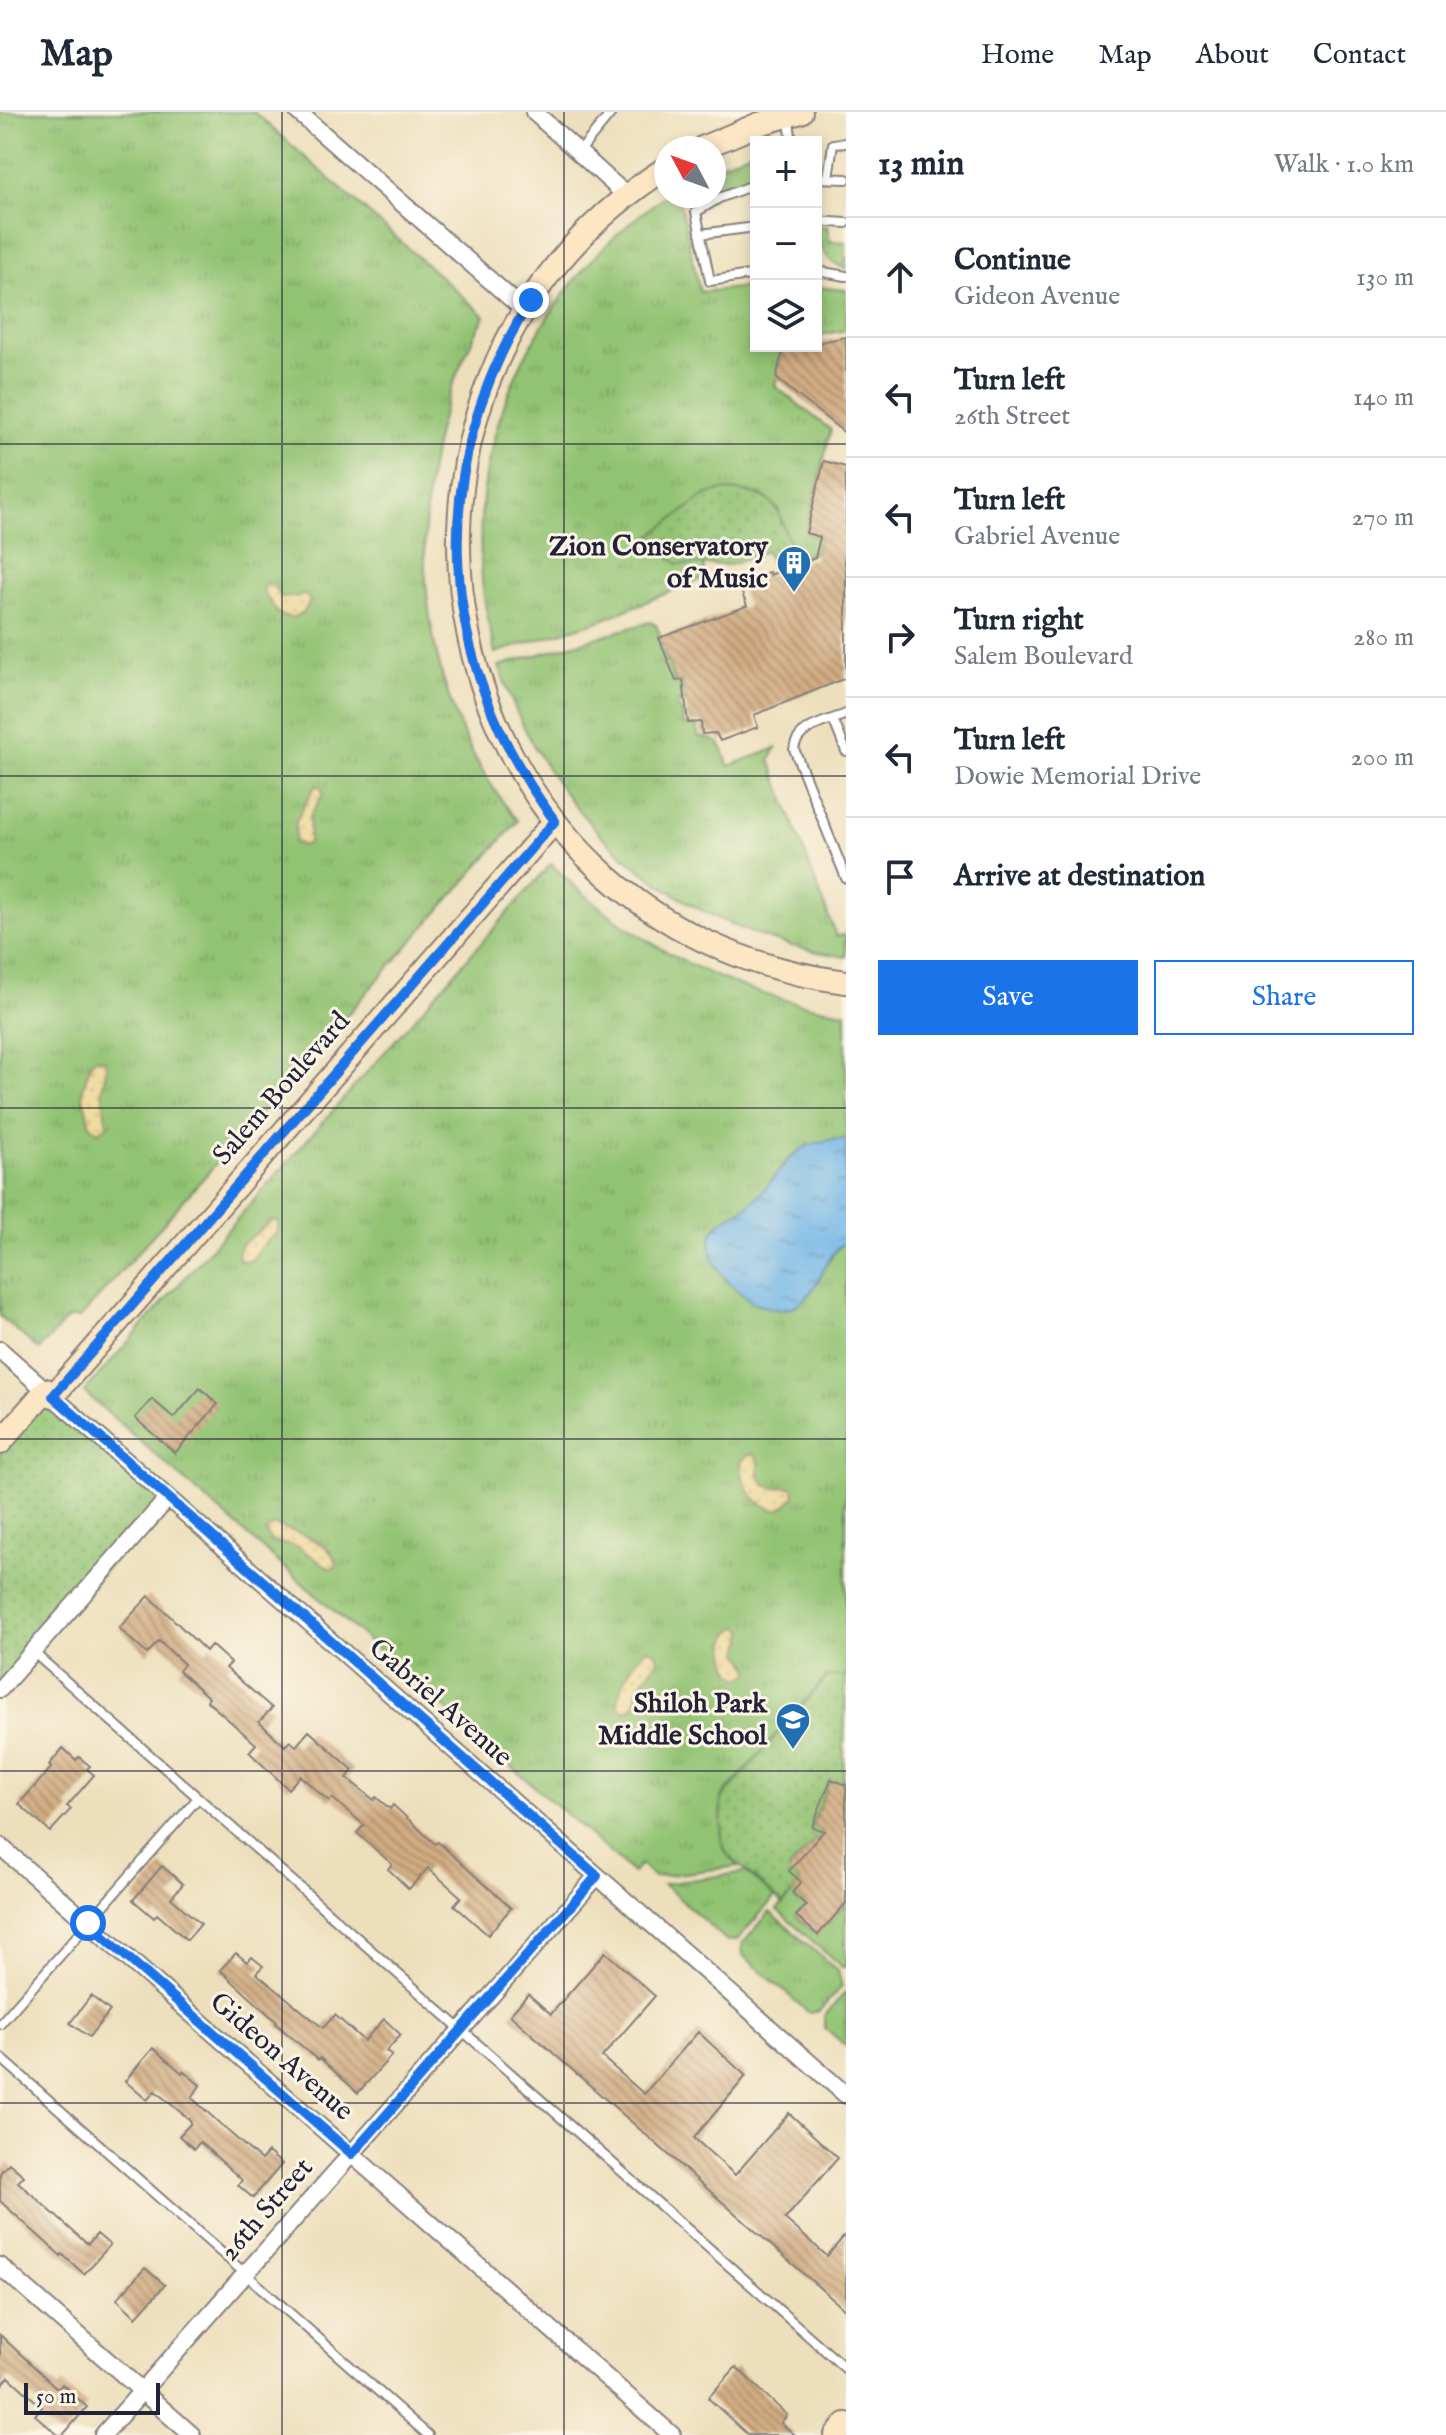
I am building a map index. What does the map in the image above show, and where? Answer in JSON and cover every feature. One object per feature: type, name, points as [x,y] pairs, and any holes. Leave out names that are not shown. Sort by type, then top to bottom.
[{"type":"street","points":[[298,112],[524,310]]},
{"type":"street","points":[[534,112],[627,196]]},
{"type":"street","points":[[726,138],[795,114]]},
{"type":"street","points":[[654,177],[594,224],[564,256],[524,310],[486,388],[469,443],[460,499],[459,571],[469,642],[485,697],[522,774],[555,821],[621,887],[681,928],[725,950],[771,966],[846,982]]},
{"type":"street","name":"Salem Boulevard","points":[[0,1443],[50,1393],[555,821]]},
{"type":"street","name":"Gabriel Avenue","points":[[0,1350],[846,2095]]},
{"type":"street","points":[[0,1689],[168,1498]]},
{"type":"street","name":"Gideon Avenue","points":[[0,1846],[672,2435]]},
{"type":"street","name":"26th Street","points":[[103,2435],[597,1876]]},
{"type":"street","points":[[0,2266],[192,2435]]},
{"type":"street","points":[[836,2435],[846,2424]]},
{"type":"lane","points":[[579,152],[612,112]]},
{"type":"lane","points":[[793,136],[795,114]]},
{"type":"lane","points":[[828,178],[833,144],[846,143]]},
{"type":"lane","points":[[822,178],[846,179]]},
{"type":"lane","points":[[750,186],[719,198],[696,212],[710,281],[750,275]]},
{"type":"lane","points":[[822,221],[846,223]]},
{"type":"lane","points":[[700,234],[750,228]]},
{"type":"lane","points":[[822,270],[846,276]]},
{"type":"lane","points":[[846,714],[799,734],[794,749],[846,878]]},
{"type":"lane","points":[[833,719],[846,751]]},
{"type":"lane","points":[[33,1652],[846,2369]]},
{"type":"lane","points":[[0,2024],[198,1798]]},
{"type":"lane","points":[[0,2057],[428,2435]]},
{"type":"green space","points":[[0,112],[254,112],[485,316],[458,371],[439,428],[429,478],[425,530],[426,582],[433,634],[445,685],[463,734],[488,779],[518,821],[80,1318],[68,1318],[39,1350],[0,1316]]},
{"type":"green space","points":[[750,152],[750,179],[726,187],[726,162]]},
{"type":"green space","points":[[654,205],[654,208],[681,208],[700,292],[750,287],[750,352],[783,352],[775,386],[831,430],[806,533],[820,537],[816,552],[797,560],[788,543],[778,509],[762,495],[732,490],[678,564],[704,564],[704,578],[599,621],[495,653],[482,580],[481,522],[488,467],[501,413],[522,363],[549,315],[582,271],[621,231]]},
{"type":"green space","points":[[822,226],[827,226],[830,241],[846,242],[846,269],[834,263],[823,250]]},
{"type":"green space","points":[[822,288],[846,290],[846,330],[822,335]]},
{"type":"green space","points":[[723,490],[759,495],[769,501],[776,508],[797,560],[774,569],[766,551],[731,565],[678,564],[648,538],[707,494]]},
{"type":"green space","points":[[650,622],[656,625],[675,681],[683,680],[686,702],[677,705],[684,725],[697,726],[698,737],[720,744],[729,766],[776,748],[770,760],[836,936],[846,935],[846,957],[786,944],[730,924],[678,896],[630,862],[588,821],[551,774],[522,723],[499,666]]},
{"type":"green space","points":[[551,864],[615,919],[686,962],[764,994],[846,1012],[846,1676],[827,1676],[721,1798],[722,1844],[739,1866],[654,1877],[640,1864],[633,1873],[84,1392]]},
{"type":"green space","points":[[46,1390],[168,1498],[0,1689],[0,1443]]},
{"type":"green space","points":[[828,1676],[846,1676],[843,1784],[830,1780],[812,1826],[824,1831],[789,1870],[801,1882],[783,1904],[727,1854],[722,1844],[721,1799]]},
{"type":"green space","points":[[746,1872],[775,1897],[737,1940],[727,1941],[663,1884]]},
{"type":"green space","points":[[792,1893],[806,1905],[796,1916],[817,1935],[846,1903],[846,1967],[842,1967],[777,1910]]},
{"type":"green space","points":[[770,1912],[838,1971],[842,1986],[819,2011],[809,2013],[743,1955],[742,1944]]},
{"type":"green space","points":[[846,1992],[846,2046],[824,2027],[824,2016]]},
{"type":"sand","points":[[266,583],[272,585],[282,598],[306,595],[310,601],[304,612],[292,618],[278,614],[263,591]]},
{"type":"sand","points":[[315,786],[321,787],[323,794],[310,816],[309,840],[301,846],[295,841],[296,821]]},
{"type":"sand","points":[[96,1058],[105,1060],[106,1069],[102,1091],[107,1126],[98,1132],[90,1125],[82,1092],[91,1062]]},
{"type":"sand","points":[[273,1220],[278,1222],[278,1231],[252,1260],[245,1262],[239,1259],[240,1246]]},
{"type":"sand","points":[[754,1454],[759,1459],[759,1476],[767,1486],[794,1489],[795,1496],[786,1506],[774,1510],[747,1489],[741,1462],[747,1455]]},
{"type":"sand","points":[[274,1525],[321,1544],[329,1550],[337,1565],[329,1568],[298,1547],[271,1541],[265,1531]]},
{"type":"sand","points":[[738,1627],[745,1631],[740,1653],[750,1668],[749,1674],[740,1678],[731,1670],[726,1652],[729,1633]]},
{"type":"sand","points":[[646,1649],[656,1652],[658,1660],[640,1685],[634,1706],[624,1711],[618,1705],[621,1690],[631,1667]]},
{"type":"water","points":[[846,1139],[846,1241],[831,1257],[810,1293],[794,1306],[781,1309],[752,1301],[726,1279],[717,1266],[712,1252],[713,1232],[721,1222],[750,1204],[799,1151],[826,1140]]},
{"type":"building","points":[[846,337],[846,434],[776,378],[782,352],[822,352],[822,342]]},
{"type":"building","name":"Zion Conservatory of Music","points":[[824,461],[846,467],[846,678],[754,715],[758,727],[720,741],[716,733],[702,734],[701,722],[688,723],[683,680],[676,681],[659,638],[747,606],[738,583],[815,558],[820,537],[806,533]]},
{"type":"building","points":[[200,1388],[218,1404],[175,1453],[135,1418],[152,1399],[174,1418]]},
{"type":"building","points":[[149,1596],[206,1651],[211,1645],[231,1663],[226,1668],[272,1708],[259,1722],[285,1746],[290,1741],[296,1746],[309,1731],[353,1770],[347,1778],[374,1800],[376,1797],[390,1809],[393,1805],[511,1908],[488,1935],[454,1905],[461,1897],[428,1868],[409,1889],[388,1869],[392,1864],[357,1833],[364,1825],[332,1798],[329,1801],[300,1776],[288,1789],[249,1752],[256,1744],[207,1701],[209,1698],[179,1671],[184,1664],[159,1641],[147,1654],[119,1628]]},
{"type":"building","points":[[63,1748],[76,1760],[79,1757],[90,1766],[87,1769],[94,1775],[67,1806],[71,1809],[50,1832],[19,1804],[52,1767],[49,1765]]},
{"type":"building","points":[[831,1779],[846,1785],[846,1903],[818,1935],[796,1916],[806,1905],[792,1893],[801,1882],[789,1871],[824,1831],[812,1827]]},
{"type":"building","points":[[162,1866],[183,1884],[171,1898],[201,1924],[187,1940],[157,1914],[154,1918],[133,1900]]},
{"type":"building","points":[[605,1952],[655,1996],[602,2057],[644,2094],[698,2032],[746,2076],[694,2138],[735,2175],[789,2113],[838,2158],[785,2219],[827,2256],[846,2234],[846,2311],[510,2015],[528,1994],[551,2014]]},
{"type":"building","points":[[236,1953],[247,1962],[252,1957],[263,1966],[256,1973],[323,2028],[335,2015],[364,2041],[384,2019],[401,2035],[386,2051],[392,2055],[358,2093],[276,2024],[220,1970]]},
{"type":"building","points":[[91,1996],[110,2011],[89,2037],[70,2023]]},
{"type":"building","points":[[153,2048],[200,2085],[192,2098],[229,2132],[261,2160],[268,2152],[282,2164],[253,2198],[238,2185],[242,2180],[200,2142],[194,2149],[179,2136],[191,2123],[190,2120],[155,2091],[147,2100],[125,2081]]},
{"type":"building","points":[[9,2163],[24,2176],[18,2182],[85,2242],[88,2244],[97,2234],[110,2245],[84,2274],[0,2201],[0,2173]]},
{"type":"building","points":[[145,2268],[165,2285],[136,2317],[117,2299]]},
{"type":"building","points":[[0,2335],[58,2389],[62,2384],[87,2407],[63,2435],[58,2435],[35,2415],[42,2407],[9,2377],[0,2387]]},
{"type":"building","points":[[736,2367],[787,2415],[781,2423],[795,2435],[748,2435],[708,2398]]},
{"type":"place","name":"Zion Conservatory of Music","points":[[794,594]]},
{"type":"place","name":"Shiloh Park Middle School","points":[[793,1751]]},
{"type":"route","points":[[88,1923],[352,2154],[597,1876],[53,1396],[555,821],[522,774],[485,697],[463,614],[458,557],[460,499],[469,443],[497,361],[531,300]]}]
